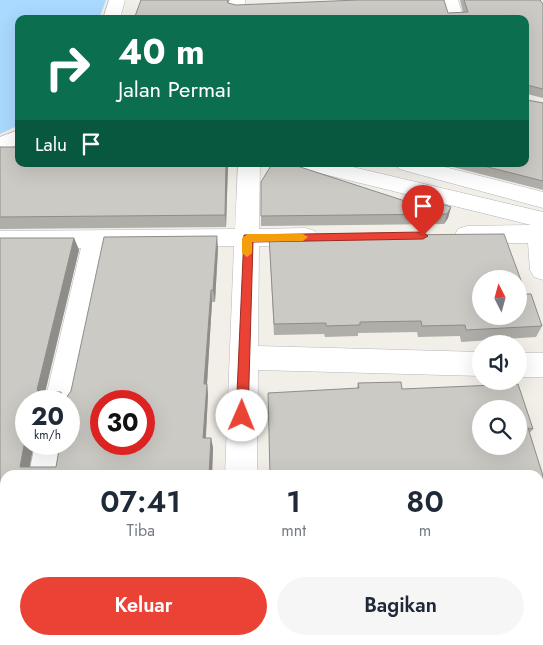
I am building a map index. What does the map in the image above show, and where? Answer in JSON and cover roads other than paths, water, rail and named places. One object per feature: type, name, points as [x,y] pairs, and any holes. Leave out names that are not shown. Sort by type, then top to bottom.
[{"type":"street","points":[[113,15],[117,0]]},
{"type":"street","points":[[450,0],[455,15]]},
{"type":"street","points":[[236,8],[255,5]]},
{"type":"street","points":[[0,145],[15,138]]},
{"type":"street","points":[[241,470],[249,167]]},
{"type":"street","points":[[322,167],[542,228]]},
{"type":"street","points":[[418,167],[543,200]]},
{"type":"street","points":[[442,236],[542,228]]},
{"type":"street","points":[[542,228],[543,270]]},
{"type":"street","points":[[0,240],[325,237]]},
{"type":"street","points":[[62,390],[95,239]]},
{"type":"street","points":[[243,358],[472,364]]},
{"type":"street","points":[[527,364],[543,365]]},
{"type":"street","points":[[46,470],[49,455]]},
{"type":"water","points":[[0,0],[106,0],[100,15],[15,15],[15,127],[0,134]]}]
